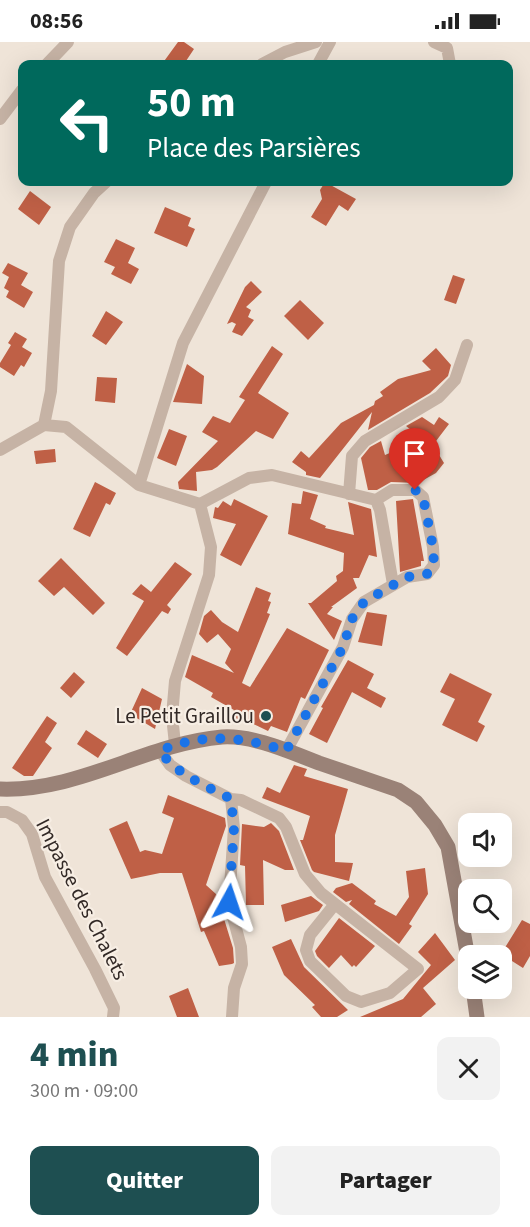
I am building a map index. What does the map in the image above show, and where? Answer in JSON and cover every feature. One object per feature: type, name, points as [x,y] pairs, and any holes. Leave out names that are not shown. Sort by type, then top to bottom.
[{"type":"street","points":[[50,60],[68,42]]},
{"type":"street","points":[[270,60],[285,52],[316,42]]},
{"type":"street","points":[[320,60],[330,42]]},
{"type":"street","points":[[434,42],[447,48],[449,60]]},
{"type":"street","points":[[0,119],[18,95]]},
{"type":"street","points":[[44,425],[51,392],[59,261],[70,227],[102,186]]},
{"type":"street","points":[[139,485],[183,343],[264,186]]},
{"type":"street","points":[[349,494],[352,456],[365,441],[439,397],[455,380],[467,345]]},
{"type":"street","points":[[0,450],[44,425],[66,427],[139,485],[200,504],[249,478],[272,475],[376,500],[392,490],[415,490],[423,497],[433,547],[434,565],[427,574],[407,577],[364,602],[352,619],[343,647],[286,751]]},
{"type":"street","points":[[376,500],[380,510],[393,584]]},
{"type":"street","points":[[175,744],[172,716],[175,681],[209,575],[211,547],[200,504]]},
{"type":"street","points":[[0,789],[37,789],[71,782],[175,744],[224,737],[260,742],[398,790],[416,802],[435,825],[448,847],[466,945]]},
{"type":"street","points":[[160,751],[170,765],[186,776],[231,799],[241,800],[279,818],[286,827],[305,874],[321,893],[418,969],[390,993],[361,1002],[346,996],[310,961],[306,950],[310,935],[335,904]]},
{"type":"street","points":[[231,799],[234,828],[229,902],[241,947],[242,964],[234,988],[232,1017]]},
{"type":"street","name":"Impasse des Chalets","points":[[0,812],[7,812],[22,820],[32,834],[45,877],[100,978],[114,1008],[113,1017]]},
{"type":"street","points":[[475,999],[477,1017]]},
{"type":"building","points":[[178,42],[184,42],[194,49],[187,60],[165,60]]},
{"type":"building","points":[[322,186],[332,186],[356,199],[348,211],[339,205],[326,226],[311,217],[322,199],[320,190]]},
{"type":"building","points":[[30,191],[51,207],[39,225],[18,209]]},
{"type":"building","points":[[165,207],[191,218],[188,226],[195,229],[187,247],[154,233]]},
{"type":"building","points":[[116,239],[135,248],[128,263],[139,269],[131,284],[111,274],[115,267],[104,262]]},
{"type":"building","points":[[8,263],[28,273],[21,285],[33,292],[24,308],[6,297],[9,291],[4,288],[9,277],[2,273]]},
{"type":"building","points":[[453,275],[465,279],[456,304],[444,300]]},
{"type":"building","points":[[251,281],[262,292],[246,307],[251,310],[248,317],[254,320],[242,336],[232,332],[236,324],[232,322],[227,324],[245,287]]},
{"type":"building","points":[[300,300],[324,323],[308,340],[284,316]]},
{"type":"building","points":[[106,311],[123,322],[106,345],[92,336]]},
{"type":"building","points":[[15,332],[27,339],[22,347],[32,353],[24,367],[21,365],[14,376],[0,367],[0,363],[11,345],[8,343]]},
{"type":"building","points":[[272,346],[283,354],[258,393],[289,413],[273,439],[256,431],[217,467],[196,472],[197,491],[179,489],[178,482],[218,441],[202,432],[213,416],[230,423],[245,400],[239,397]]},
{"type":"building","points":[[436,348],[451,365],[448,376],[430,393],[368,430],[372,412],[320,478],[306,475],[306,472],[292,462],[301,451],[309,458],[341,423],[374,405],[375,401],[383,396],[380,392],[398,379],[431,370],[422,361]]},
{"type":"building","points":[[187,364],[204,376],[202,404],[173,402]]},
{"type":"building","points":[[97,377],[117,378],[115,403],[95,401]]},
{"type":"building","points":[[422,417],[434,425],[439,417],[449,424],[433,445],[444,463],[436,473],[418,483],[391,482],[377,490],[368,490],[361,458],[370,447],[381,441],[385,455],[423,439],[406,426]]},
{"type":"building","points":[[169,429],[187,436],[176,466],[157,458]]},
{"type":"building","points":[[55,449],[56,462],[36,464],[34,451]]},
{"type":"building","points":[[95,482],[116,493],[110,505],[106,503],[90,537],[73,529]]},
{"type":"building","points":[[303,491],[318,495],[310,519],[326,526],[325,528],[354,535],[348,502],[371,509],[377,557],[369,555],[359,578],[353,578],[357,588],[331,607],[333,607],[327,614],[342,621],[334,640],[308,603],[311,603],[337,581],[336,576],[343,571],[344,553],[288,534],[292,503],[301,504]]},
{"type":"building","points":[[234,499],[268,516],[241,566],[220,555],[236,524],[213,518],[215,507],[218,508],[223,501],[231,506]]},
{"type":"building","points":[[413,499],[424,561],[421,561],[421,566],[400,572],[396,501]]},
{"type":"building","points":[[61,558],[105,603],[93,615],[64,587],[54,596],[38,581]]},
{"type":"building","points":[[175,562],[192,574],[167,605],[171,609],[168,614],[162,611],[127,656],[116,648],[144,601],[132,594],[141,584],[151,592]]},
{"type":"building","points":[[256,587],[271,593],[267,613],[270,614],[242,683],[250,687],[287,628],[329,650],[305,699],[301,697],[287,732],[271,726],[268,731],[231,716],[234,710],[211,697],[213,693],[185,677],[192,655],[234,673],[225,663],[231,649],[218,634],[207,643],[199,634],[204,616],[211,610],[222,622],[238,632]]},
{"type":"building","points":[[367,612],[387,615],[382,646],[358,642]]},
{"type":"building","points":[[348,660],[374,674],[367,688],[386,698],[381,708],[352,692],[327,743],[309,734],[323,708],[321,707]]},
{"type":"building","points":[[74,672],[85,682],[71,698],[60,688]]},
{"type":"building","points":[[450,673],[492,694],[478,722],[485,726],[477,742],[442,725],[455,699],[440,692]]},
{"type":"building","points":[[142,688],[162,699],[155,729],[130,714]]},
{"type":"building","points":[[47,716],[57,723],[45,742],[52,748],[33,776],[24,776],[12,768]]},
{"type":"building","points":[[86,730],[107,744],[98,758],[77,744]]},
{"type":"building","points":[[294,765],[307,769],[304,776],[348,789],[335,835],[335,862],[353,863],[349,881],[312,870],[300,840],[303,840],[310,816],[262,798],[267,787],[280,793]]},
{"type":"building","points":[[168,795],[225,818],[226,826],[206,885],[216,894],[233,948],[234,963],[232,964],[219,966],[204,931],[201,932],[182,873],[160,873],[131,879],[109,829],[127,821],[140,852],[145,850],[162,854],[174,818],[162,813]]},
{"type":"building","points":[[271,823],[279,831],[294,870],[285,870],[263,860],[264,905],[246,905],[245,866],[240,865],[242,824],[264,827]]},
{"type":"building","points":[[425,868],[428,894],[409,924],[412,926],[399,944],[349,904],[352,900],[346,902],[333,892],[336,888],[352,883],[376,901],[374,904],[396,916],[409,897],[406,871]]},
{"type":"building","points":[[311,896],[323,905],[319,911],[285,922],[281,905]]},
{"type":"building","points":[[339,918],[375,946],[356,967],[354,965],[352,967],[341,955],[329,968],[315,951]]},
{"type":"building","points":[[522,920],[530,924],[530,956],[523,968],[512,961],[512,945],[507,945]]},
{"type":"building","points":[[435,933],[455,960],[423,988],[436,1004],[421,1017],[360,1017],[403,999],[431,965],[418,952]]},
{"type":"building","points":[[291,939],[304,967],[348,1010],[337,1017],[321,1017],[312,1007],[315,1005],[284,975],[272,947]]},
{"type":"building","points":[[188,988],[199,1017],[177,1017],[169,996]]},
{"type":"place","name":"Le Petit Graillou","points":[[266,716]]},
{"type":"route","points":[[229,902],[234,828],[231,799],[186,776],[170,765],[160,751],[175,744],[224,737],[260,742],[286,751],[343,647],[352,619],[364,602],[407,577],[427,574],[434,565],[433,547],[423,497],[415,490]]}]
